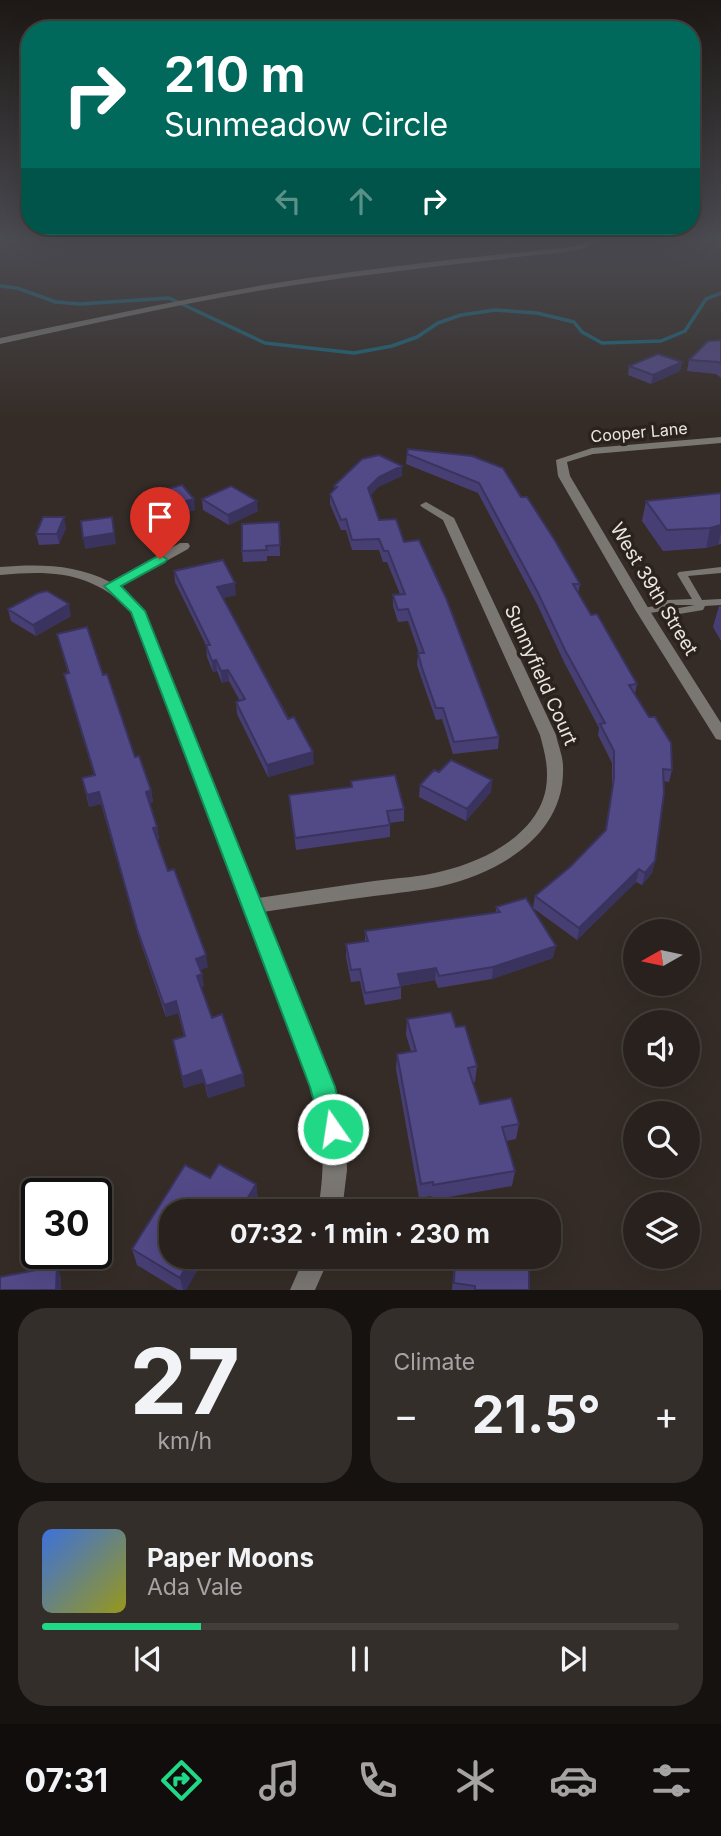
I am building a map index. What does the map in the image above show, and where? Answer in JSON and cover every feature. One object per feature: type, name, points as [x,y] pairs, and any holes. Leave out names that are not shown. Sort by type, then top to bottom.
[{"type":"street","points":[[0,341],[192,300]]},
{"type":"street","name":"Cooper Lane","points":[[561,460],[592,451],[721,440]]},
{"type":"street","name":"West 39th Street","points":[[561,460],[564,476],[643,611],[721,735]]},
{"type":"street","name":"Sunnyfield Court","points":[[251,906],[441,879],[466,873],[496,860],[522,842],[536,828],[553,797],[557,766],[548,735],[448,518],[426,505]]},
{"type":"street","points":[[112,586],[184,546]]},
{"type":"street","points":[[0,571],[62,571],[92,577],[112,586],[138,611],[326,1099],[335,1142],[336,1170],[332,1199]]},
{"type":"street","points":[[302,1290],[312,1269]]},
{"type":"lane","points":[[700,604],[682,575],[721,570]]},
{"type":"lane","points":[[643,611],[664,608],[668,603],[692,600],[700,604],[721,602]]},
{"type":"building","points":[[721,340],[721,364],[689,360],[708,341]]},
{"type":"building","points":[[658,354],[682,362],[653,375],[629,366]]},
{"type":"building","points":[[408,449],[472,456],[503,468],[521,497],[527,497],[554,539],[580,584],[573,584],[591,615],[597,614],[637,684],[629,685],[649,717],[655,717],[671,743],[672,770],[663,769],[664,793],[655,861],[645,873],[639,869],[579,928],[535,896],[570,867],[606,830],[614,778],[614,751],[600,724],[605,723],[479,483],[407,454]]},
{"type":"building","points":[[379,455],[402,466],[379,477],[368,488],[379,520],[396,519],[404,542],[419,540],[446,598],[499,737],[454,742],[443,708],[436,708],[422,668],[418,653],[424,653],[408,609],[398,610],[393,595],[405,594],[388,551],[384,551],[379,539],[352,540],[346,519],[341,520],[330,494],[337,487],[334,486],[362,459]]},
{"type":"building","points":[[182,485],[194,499],[158,508],[147,494]]},
{"type":"building","points":[[231,486],[257,501],[228,515],[202,499]]},
{"type":"building","points":[[721,493],[721,525],[710,528],[667,530],[646,501]]},
{"type":"building","points":[[43,517],[64,517],[57,534],[36,534]]},
{"type":"building","points":[[112,517],[114,533],[83,538],[81,521]]},
{"type":"building","points":[[279,522],[280,545],[266,546],[267,550],[242,551],[242,524]]},
{"type":"building","points":[[223,560],[235,583],[217,587],[288,719],[294,717],[313,752],[267,765],[236,702],[245,699],[228,670],[221,671],[216,660],[212,661],[206,645],[210,645],[174,571]]},
{"type":"building","points":[[47,591],[69,604],[33,625],[8,609],[38,593]]},
{"type":"building","points":[[87,627],[103,675],[107,674],[135,757],[139,756],[151,790],[146,792],[157,827],[153,828],[168,871],[174,869],[206,955],[196,959],[202,974],[197,976],[212,1018],[222,1014],[243,1074],[206,1086],[201,1070],[182,1077],[173,1040],[185,1036],[176,1001],[164,1005],[137,929],[99,792],[87,795],[82,778],[95,775],[64,674],[69,673],[57,634]]},
{"type":"building","points":[[451,760],[492,780],[467,809],[420,785],[434,770],[439,772]]},
{"type":"building","points":[[395,775],[404,809],[387,811],[390,825],[295,838],[289,795],[352,787],[351,781]]},
{"type":"building","points":[[526,898],[556,946],[493,967],[439,976],[436,968],[398,974],[401,987],[365,993],[360,969],[351,970],[346,944],[368,941],[365,931],[500,912],[496,907]]},
{"type":"building","points":[[451,1012],[456,1027],[465,1026],[477,1066],[468,1068],[480,1104],[511,1098],[519,1124],[502,1127],[515,1171],[433,1185],[433,1182],[421,1184],[397,1054],[416,1051],[407,1019]]},
{"type":"building","points":[[219,1164],[256,1184],[247,1199],[164,1199],[185,1165],[210,1178]]},
{"type":"building","points":[[159,1206],[159,1265],[132,1249]]},
{"type":"building","points":[[41,1269],[57,1269],[56,1290],[0,1290],[0,1277]]},
{"type":"building","points":[[165,1269],[185,1269],[180,1278]]},
{"type":"building","points":[[455,1269],[529,1269],[529,1290],[475,1290],[475,1286],[454,1283]]},
{"type":"waterway","points":[[51,300],[80,304],[136,300]]},
{"type":"waterway","points":[[174,300],[265,343],[354,353],[392,346],[417,337],[438,323],[461,315],[495,310],[537,313],[574,322],[582,332],[602,343],[661,341],[685,331],[705,300]]},
{"type":"route","points":[[160,559],[112,586],[138,611],[323,1087],[333,1129]]}]
